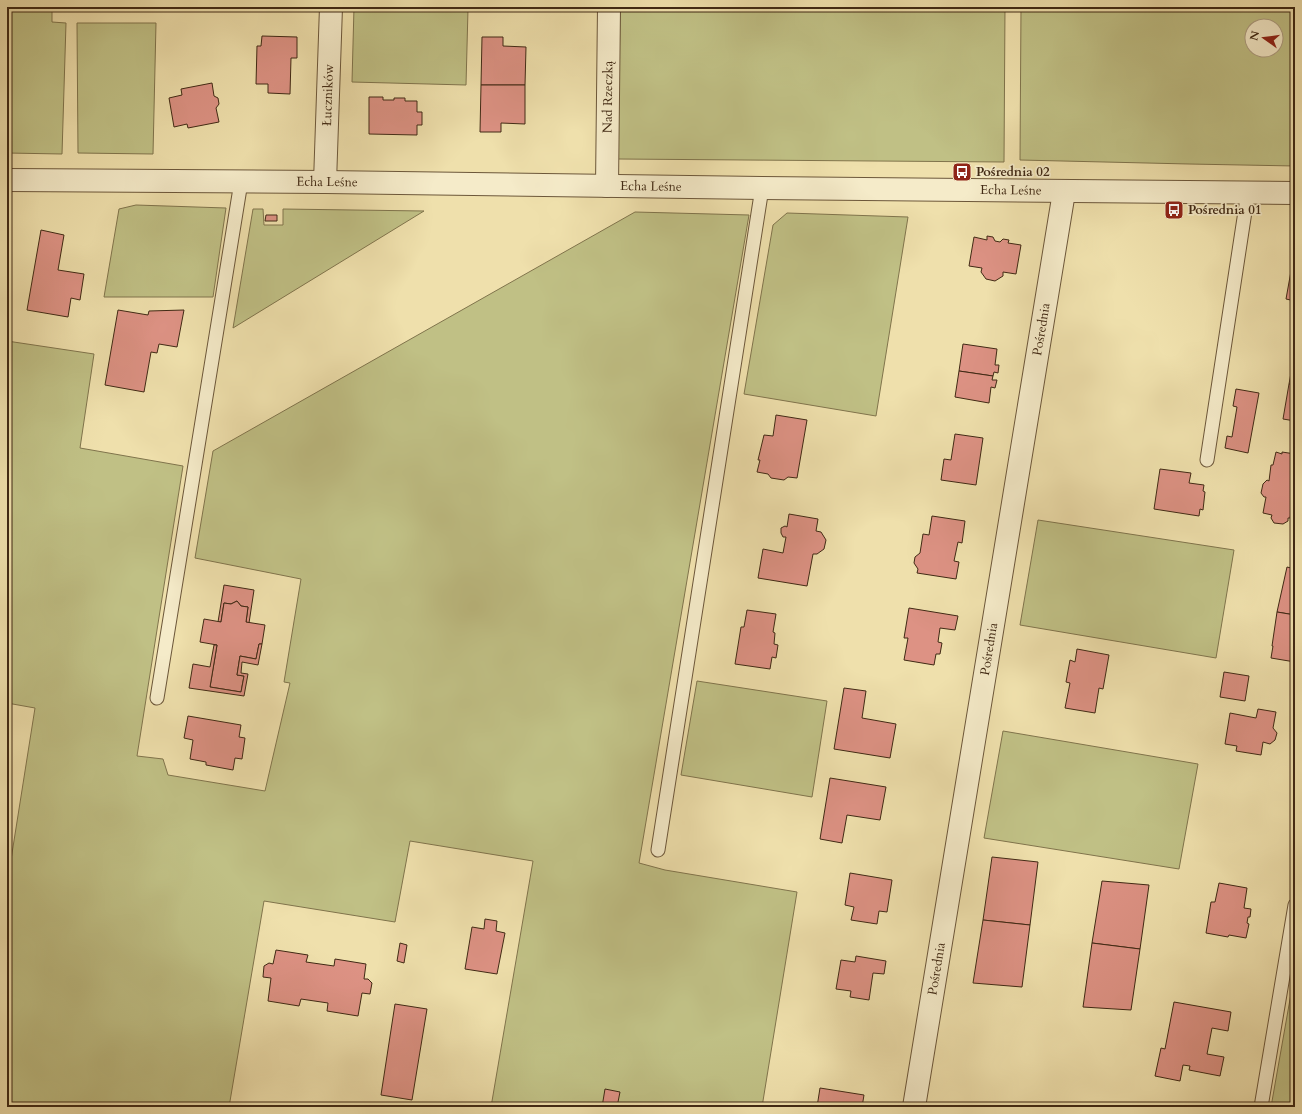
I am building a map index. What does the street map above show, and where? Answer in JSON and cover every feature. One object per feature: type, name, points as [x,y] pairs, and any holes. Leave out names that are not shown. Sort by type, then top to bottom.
[{"type":"street","name":"Łuczników","points":[[325,182],[331,7]]},
{"type":"street","name":"Nad Rzeczką","points":[[607,186],[609,7]]},
{"type":"street","name":"Echa Leśne","points":[[7,180],[325,182],[1064,192],[1295,193]]},
{"type":"street","name":"Pośrednia","points":[[914,1107],[1064,192]]},
{"type":"lane","points":[[157,698],[241,182]]},
{"type":"lane","points":[[658,850],[762,188]]},
{"type":"lane","points":[[1207,460],[1248,192]]},
{"type":"lane","points":[[1261,1107],[1295,905]]},
{"type":"green space","points":[[7,7],[52,7],[52,22],[66,23],[62,154],[7,153]]},
{"type":"green space","points":[[354,7],[468,9],[466,85],[352,82]]},
{"type":"green space","points":[[620,7],[1005,7],[1004,162],[618,159]]},
{"type":"green space","points":[[1021,7],[1295,7],[1295,166],[1020,160]]},
{"type":"green space","points":[[77,23],[156,23],[153,154],[78,153]]},
{"type":"green space","points":[[136,205],[226,208],[213,297],[104,297],[119,209]]},
{"type":"green space","points":[[253,209],[263,209],[264,225],[283,225],[283,209],[424,211],[233,328]]},
{"type":"green space","points":[[635,212],[749,215],[639,863],[665,870],[797,892],[762,1107],[491,1107],[533,861],[410,841],[395,922],[264,901],[229,1107],[7,1107],[7,885],[35,708],[7,703],[7,341],[94,354],[80,448],[183,466],[137,756],[163,759],[168,775],[265,791],[290,683],[284,682],[301,579],[195,558],[213,451]]},
{"type":"green space","points":[[787,213],[908,217],[876,416],[744,394],[773,225]]},
{"type":"green space","points":[[1038,520],[1234,550],[1216,658],[1020,625]]},
{"type":"green space","points":[[697,681],[827,701],[812,797],[681,775]]},
{"type":"green space","points":[[1003,731],[1198,764],[1179,869],[984,838]]},
{"type":"green space","points":[[1295,971],[1295,1107],[1271,1107]]},
{"type":"building","points":[[262,36],[297,37],[297,58],[291,58],[290,94],[268,93],[268,84],[256,84],[257,46],[261,46]]},
{"type":"building","points":[[482,37],[503,37],[503,46],[526,47],[525,85],[481,85]]},
{"type":"building","points":[[212,83],[214,96],[218,98],[219,104],[216,108],[219,122],[188,128],[187,124],[174,127],[169,98],[182,95],[181,89]]},
{"type":"building","points":[[481,85],[525,85],[525,124],[501,123],[501,132],[480,132]]},
{"type":"building","points":[[369,97],[383,97],[383,100],[405,98],[405,101],[417,101],[417,112],[422,112],[422,125],[417,125],[417,135],[369,134]]},
{"type":"building","points":[[266,215],[277,215],[277,221],[265,221]]},
{"type":"building","points":[[41,230],[64,235],[58,270],[84,274],[80,300],[71,298],[68,317],[27,310]]},
{"type":"building","points":[[987,236],[993,237],[995,241],[1000,242],[1003,239],[1009,240],[1008,243],[1021,245],[1016,274],[1003,272],[1003,276],[995,281],[986,279],[981,272],[982,268],[969,266],[974,237],[987,240]]},
{"type":"building","points":[[1293,260],[1295,260],[1295,301],[1286,299]]},
{"type":"building","points":[[118,310],[148,315],[149,311],[184,310],[177,347],[159,344],[157,353],[151,352],[144,392],[105,385]]},
{"type":"building","points":[[963,344],[997,349],[995,365],[999,365],[998,373],[994,372],[993,376],[959,371]]},
{"type":"building","points":[[1295,351],[1295,385],[1289,384]]},
{"type":"building","points":[[959,371],[993,376],[992,380],[997,380],[995,388],[991,387],[989,403],[955,397]]},
{"type":"building","points":[[1289,384],[1295,385],[1295,421],[1283,419]]},
{"type":"building","points":[[1236,389],[1259,393],[1248,453],[1225,448],[1227,436],[1232,437],[1237,407],[1233,406]]},
{"type":"building","points":[[776,415],[807,420],[797,478],[788,477],[784,480],[771,478],[768,474],[757,472],[760,460],[758,460],[764,435],[773,436]]},
{"type":"building","points":[[955,434],[983,438],[976,485],[941,480],[944,459],[951,460]]},
{"type":"building","points":[[1276,452],[1282,454],[1282,452],[1295,454],[1295,502],[1293,502],[1290,518],[1288,518],[1288,521],[1283,524],[1274,523],[1271,518],[1272,515],[1263,513],[1266,497],[1264,497],[1261,493],[1263,484],[1267,480],[1269,481],[1271,465],[1273,465]]},
{"type":"building","points":[[1160,469],[1191,473],[1189,483],[1204,485],[1203,491],[1205,492],[1203,510],[1200,509],[1199,516],[1154,509]]},
{"type":"building","points":[[789,514],[818,519],[816,531],[821,532],[826,540],[824,549],[817,554],[813,554],[807,586],[758,578],[763,549],[783,553],[786,537],[783,537],[781,528],[785,526],[787,527]]},
{"type":"building","points":[[932,516],[965,521],[962,543],[958,542],[954,561],[959,562],[956,579],[917,573],[918,569],[914,563],[915,557],[920,553],[923,534],[929,535]]},
{"type":"building","points":[[1287,567],[1295,569],[1295,615],[1277,612]]},
{"type":"building","points":[[224,585],[254,590],[249,623],[246,622],[248,607],[241,606],[237,601],[231,604],[224,603],[221,622],[218,622]]},
{"type":"building","points":[[237,601],[241,606],[248,607],[246,622],[265,625],[262,644],[259,644],[256,659],[240,656],[237,675],[244,676],[241,692],[210,687],[217,645],[200,642],[204,619],[221,622],[224,603],[231,604]]},
{"type":"building","points":[[909,608],[958,616],[955,630],[940,628],[938,642],[942,643],[940,654],[936,654],[934,665],[904,660],[908,638],[904,638]]},
{"type":"building","points":[[747,610],[776,614],[773,632],[775,633],[774,644],[778,645],[776,658],[772,657],[770,669],[735,664],[741,627],[744,627]]},
{"type":"building","points":[[1277,612],[1295,615],[1295,662],[1271,658]]},
{"type":"building","points":[[259,644],[262,644],[258,665],[242,662],[241,673],[248,674],[244,696],[189,688],[193,664],[210,667],[214,645],[217,645],[210,687],[241,692],[244,676],[237,675],[240,656],[256,659]]},
{"type":"building","points":[[1077,649],[1109,655],[1103,689],[1099,688],[1095,713],[1065,708],[1070,683],[1066,682],[1070,660],[1075,662]]},
{"type":"building","points":[[1224,672],[1249,676],[1245,701],[1220,697]]},
{"type":"building","points":[[844,688],[866,691],[862,718],[896,724],[890,758],[834,749]]},
{"type":"building","points":[[1258,709],[1276,712],[1273,728],[1277,733],[1275,740],[1270,744],[1263,742],[1261,755],[1236,751],[1237,746],[1225,744],[1230,713],[1256,718]]},
{"type":"building","points":[[188,716],[241,725],[239,737],[245,738],[242,759],[235,758],[233,770],[206,765],[206,762],[190,759],[193,740],[184,738]]},
{"type":"building","points":[[830,778],[886,787],[880,820],[847,815],[842,843],[820,839]]},
{"type":"building","points":[[992,857],[1038,862],[1030,925],[983,920]]},
{"type":"building","points":[[850,873],[892,880],[887,912],[879,911],[877,924],[851,920],[854,907],[845,905]]},
{"type":"building","points":[[1102,881],[1149,885],[1140,949],[1092,943]]},
{"type":"building","points":[[1219,883],[1247,888],[1244,908],[1251,909],[1250,917],[1248,917],[1247,923],[1249,924],[1246,938],[1229,935],[1228,937],[1206,933],[1211,902],[1215,902]]},
{"type":"building","points":[[485,919],[497,921],[496,931],[505,933],[497,974],[465,969],[472,927],[484,929]]},
{"type":"building","points":[[983,920],[1030,925],[1022,987],[973,983]]},
{"type":"building","points":[[400,943],[407,945],[404,963],[397,961]]},
{"type":"building","points":[[1092,943],[1140,949],[1131,1010],[1083,1007]]},
{"type":"building","points":[[276,950],[308,955],[306,962],[334,966],[335,959],[366,964],[364,979],[368,979],[372,983],[370,994],[362,993],[358,1016],[327,1011],[328,1003],[301,999],[299,1006],[268,1001],[271,978],[263,977],[264,966],[269,963],[273,964]]},
{"type":"building","points":[[856,956],[886,961],[884,974],[873,973],[869,1000],[850,997],[851,991],[836,989],[841,960],[855,962]]},
{"type":"building","points":[[1174,1002],[1231,1012],[1228,1031],[1212,1028],[1207,1054],[1224,1057],[1220,1076],[1189,1070],[1190,1066],[1183,1065],[1180,1081],[1155,1076],[1161,1048],[1165,1049]]},
{"type":"building","points":[[395,1004],[427,1009],[412,1100],[381,1095]]},
{"type":"building","points":[[820,1088],[864,1095],[862,1107],[817,1107]]},
{"type":"building","points":[[605,1089],[620,1092],[617,1107],[602,1107]]},
{"type":"place","name":"Pośrednia 02","points":[[962,172]]},
{"type":"place","name":"Pośrednia 01","points":[[1174,210]]}]
